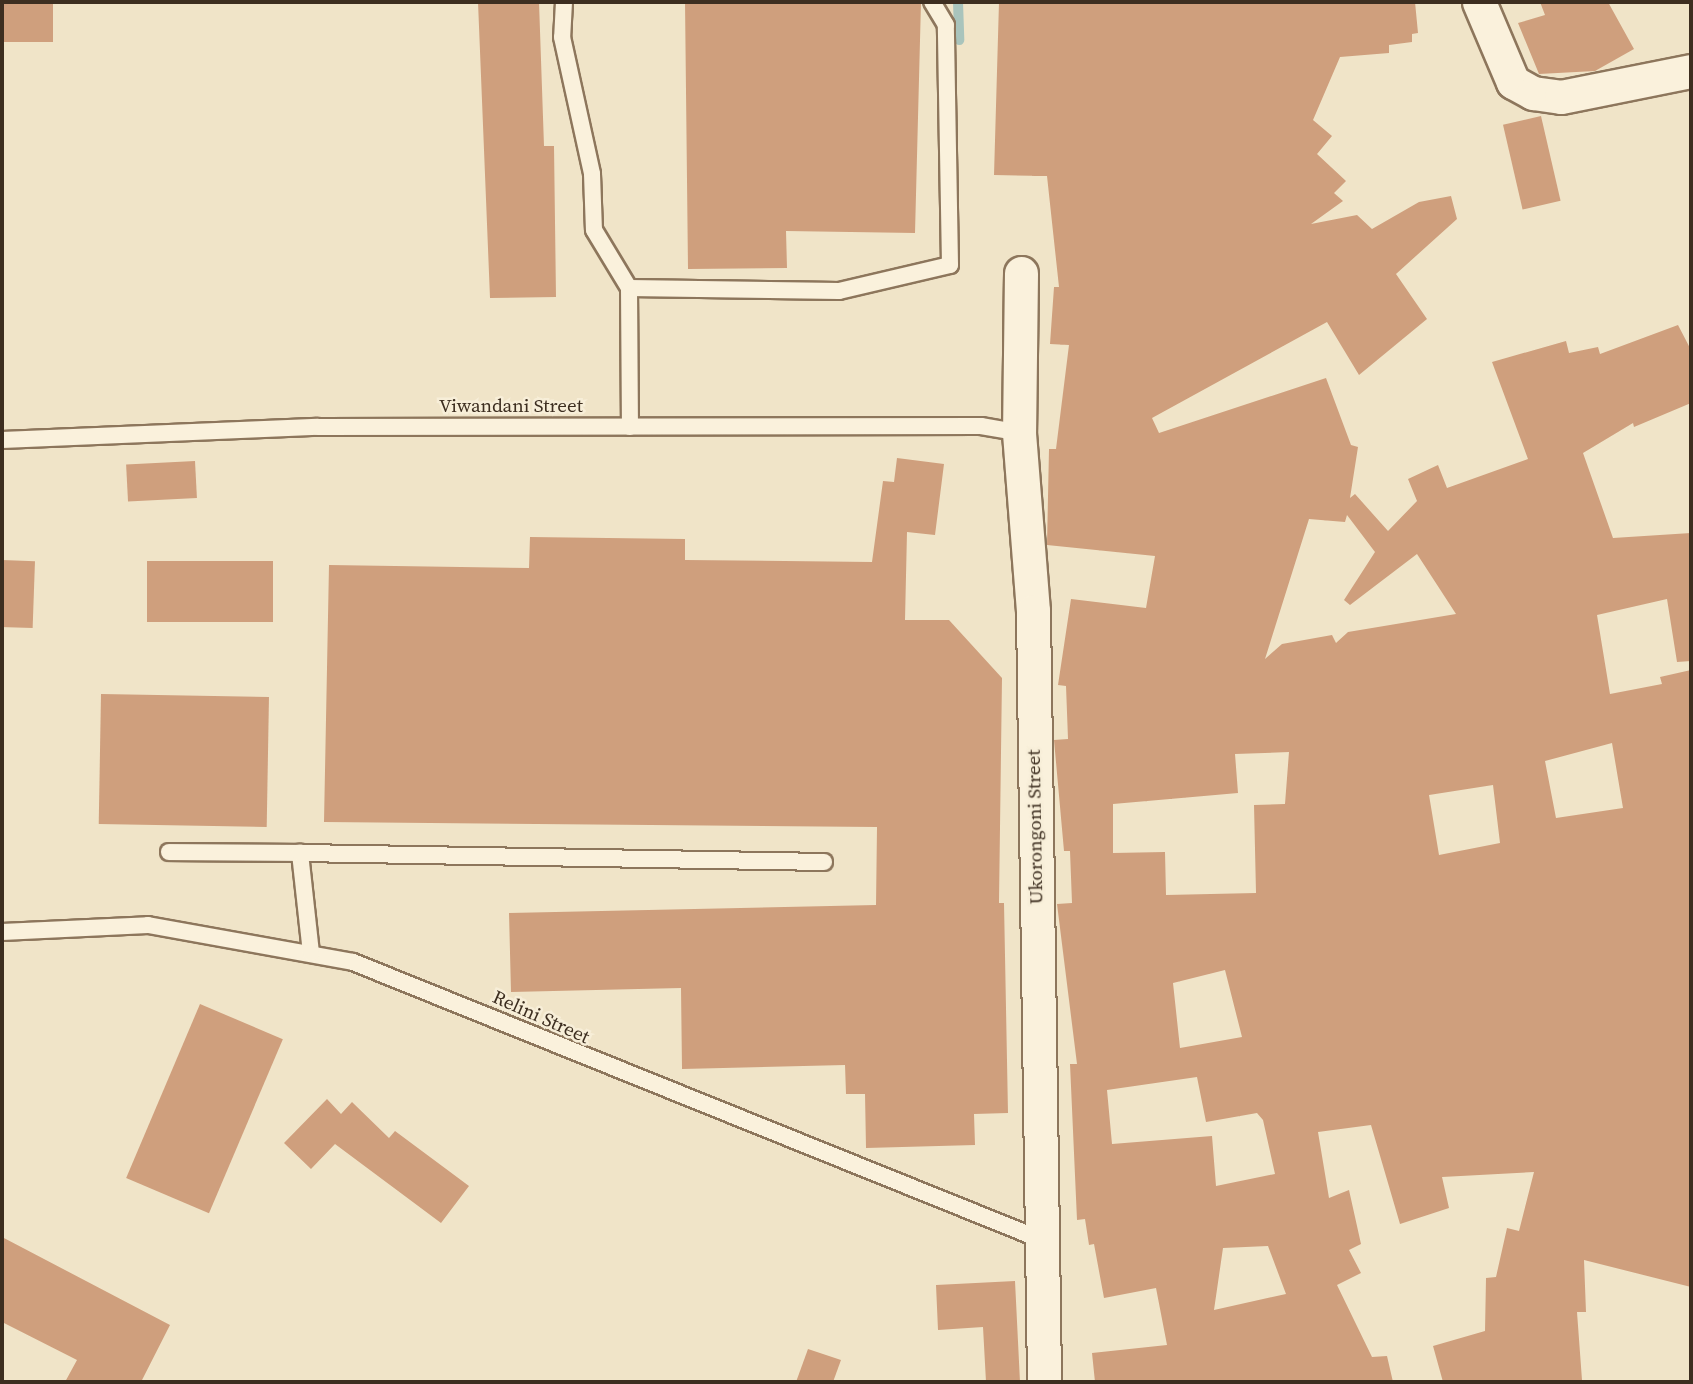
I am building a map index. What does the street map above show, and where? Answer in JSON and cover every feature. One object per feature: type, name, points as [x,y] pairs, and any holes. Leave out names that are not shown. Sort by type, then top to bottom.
[{"type":"street","points":[[1479,2],[1513,82],[1533,93],[1561,97],[1691,71]]},
{"type":"street","name":"Ukorongoni Street","points":[[1021,273],[1020,433],[1033,611],[1044,1382]]},
{"type":"lane","points":[[564,2],[562,37],[592,174],[594,230],[629,288],[630,426]]},
{"type":"lane","points":[[629,288],[839,291],[950,265],[946,25],[932,2]]},
{"type":"lane","name":"Viwandani Street","points":[[2,440],[318,427],[981,426],[1020,433]]},
{"type":"lane","points":[[169,852],[824,862]]},
{"type":"lane","points":[[300,853],[311,953]]},
{"type":"lane","name":"Relini Street","points":[[2,932],[148,925],[311,953],[365,967],[1042,1240]]},
{"type":"building","points":[[2,2],[53,2],[53,42],[2,42]]},
{"type":"building","points":[[478,2],[539,2],[544,146],[554,146],[556,297],[490,298]]},
{"type":"building","points":[[685,2],[921,2],[915,233],[786,231],[787,268],[688,269]]},
{"type":"building","points":[[999,2],[1415,2],[1418,33],[1412,34],[1412,42],[1389,45],[1389,53],[1340,57],[1313,120],[1332,136],[1317,154],[1346,181],[1334,193],[1343,201],[1311,224],[1357,215],[1372,229],[1419,202],[1451,196],[1457,219],[1396,274],[1427,319],[1359,375],[1327,322],[1152,418],[1159,433],[1326,378],[1351,445],[1358,447],[1350,498],[1355,494],[1388,531],[1417,501],[1408,479],[1438,465],[1447,488],[1528,459],[1492,362],[1566,341],[1569,353],[1598,347],[1600,354],[1678,325],[1691,350],[1691,403],[1634,427],[1633,423],[1583,453],[1613,538],[1691,533],[1691,661],[1677,662],[1667,599],[1597,615],[1610,694],[1662,684],[1660,677],[1691,670],[1691,1287],[1584,1260],[1586,1312],[1577,1312],[1582,1380],[1443,1382],[1433,1346],[1485,1331],[1486,1278],[1496,1277],[1507,1228],[1519,1231],[1534,1172],[1442,1177],[1449,1208],[1400,1224],[1371,1125],[1318,1132],[1329,1198],[1349,1190],[1361,1244],[1349,1250],[1361,1273],[1337,1285],[1372,1357],[1387,1356],[1393,1382],[1095,1382],[1092,1353],[1167,1345],[1156,1288],[1104,1298],[1094,1244],[1089,1245],[1085,1219],[1077,1220],[1070,1064],[1077,1064],[1057,904],[1072,903],[1070,851],[1064,851],[1054,740],[1068,739],[1066,686],[1058,685],[1071,599],[1146,608],[1155,556],[1047,545],[1049,449],[1056,449],[1069,345],[1050,344],[1054,287],[1059,287],[1047,176],[994,175]],"holes":[[[1347,515],[1375,552],[1344,600],[1350,605],[1417,554],[1456,614],[1348,632],[1336,643],[1332,635],[1282,644],[1265,659],[1309,519],[1345,522]],[[1612,743],[1623,808],[1556,818],[1545,761]],[[1289,752],[1285,804],[1254,805],[1256,893],[1166,895],[1165,852],[1113,853],[1113,804],[1238,793],[1235,754]],[[1493,785],[1500,843],[1439,855],[1429,795]],[[1225,970],[1242,1037],[1180,1048],[1173,983]],[[1197,1077],[1206,1122],[1257,1113],[1263,1120],[1275,1174],[1216,1186],[1212,1136],[1112,1144],[1107,1090]],[[1268,1246],[1286,1294],[1214,1310],[1223,1248]]]},
{"type":"building","points":[[1540,2],[1608,2],[1634,49],[1595,71],[1539,74],[1518,23],[1545,15]]},
{"type":"building","points":[[1541,116],[1561,201],[1523,210],[1503,125]]},
{"type":"building","points":[[897,458],[944,464],[935,535],[907,532],[905,620],[949,620],[1002,678],[999,903],[1004,903],[1008,1113],[974,1114],[975,1145],[866,1148],[865,1094],[846,1094],[845,1065],[682,1069],[681,988],[511,992],[509,913],[876,905],[877,827],[324,822],[329,565],[529,568],[530,537],[685,539],[685,560],[872,562],[883,481],[894,482]]},
{"type":"building","points":[[195,461],[197,498],[128,502],[126,465]]},
{"type":"building","points":[[2,560],[35,561],[33,628],[2,627]]},
{"type":"building","points":[[147,561],[273,561],[273,622],[147,622]]},
{"type":"building","points":[[101,694],[269,697],[267,827],[99,824]]},
{"type":"building","points":[[200,1004],[283,1039],[209,1213],[126,1178]]},
{"type":"building","points":[[327,1099],[341,1114],[352,1102],[389,1138],[395,1131],[469,1186],[441,1223],[335,1144],[311,1169],[284,1143]]},
{"type":"building","points":[[2,1237],[170,1325],[141,1382],[65,1382],[77,1360],[2,1322]]},
{"type":"building","points":[[1015,1281],[1020,1382],[986,1382],[983,1327],[938,1330],[936,1285]]},
{"type":"building","points":[[808,1349],[841,1360],[833,1382],[796,1382]]},
{"type":"waterway","points":[[958,2],[959,40]]}]
